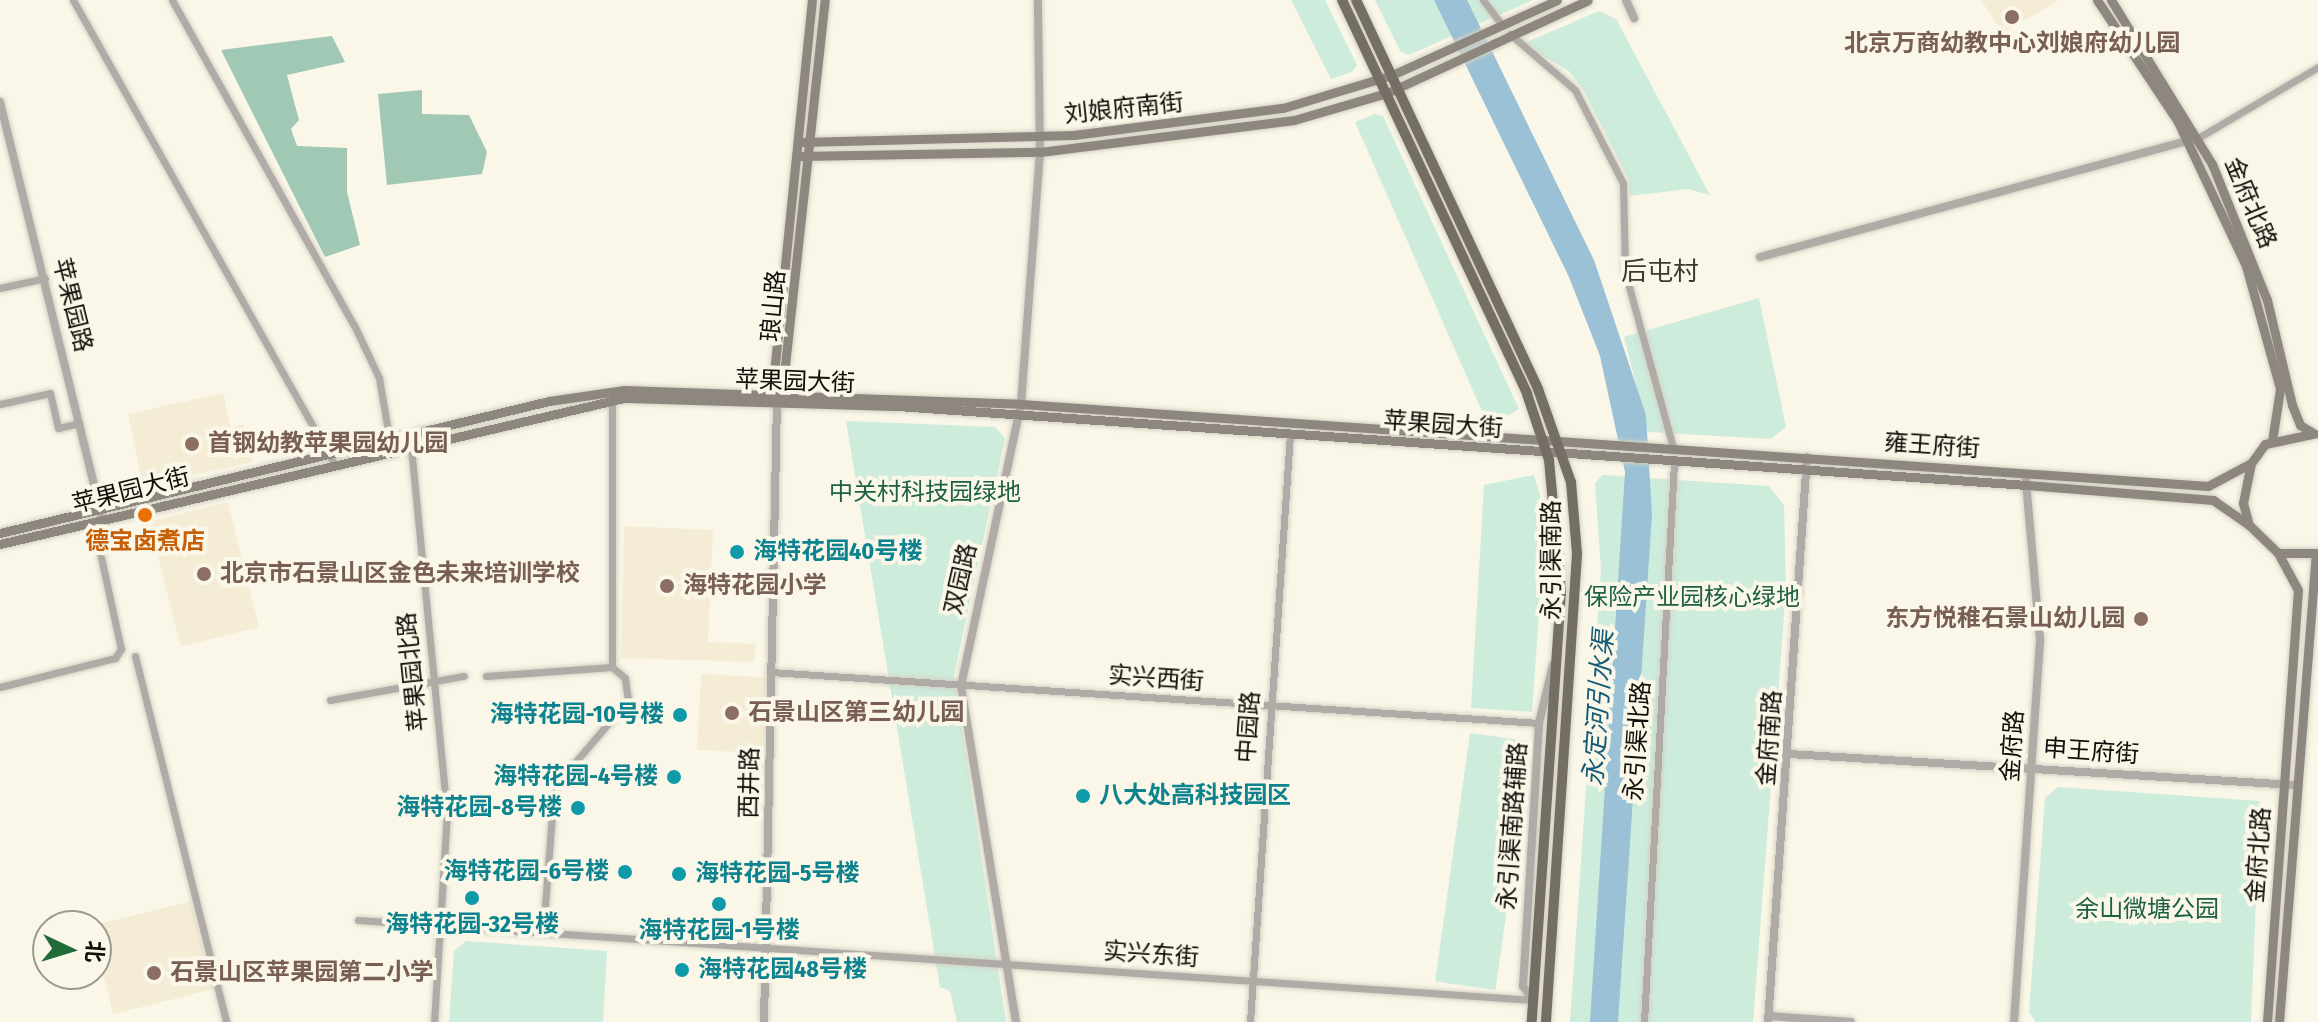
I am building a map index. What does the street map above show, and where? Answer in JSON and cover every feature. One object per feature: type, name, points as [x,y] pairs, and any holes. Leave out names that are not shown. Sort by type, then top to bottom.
[{"type":"main road","name":"琅山路","points":[[807,142],[812,0]]},
{"type":"main road","name":"琅山路","points":[[770,391],[825,0]]},
{"type":"main road","name":"永引渠南路","points":[[1342,0],[1381,79],[1544,440],[1547,453],[1561,550],[1532,1022]]},
{"type":"main road","name":"永引渠南路","points":[[1356,0],[1561,441],[1564,454],[1577,554],[1546,1022]]},
{"type":"main road","name":"刘娘府南街","points":[[807,142],[1040,137],[1283,108],[1392,75],[1557,0]]},
{"type":"main road","name":"刘娘府南街","points":[[805,156],[1040,152],[1294,120],[1387,93],[1495,40],[1588,0]]},
{"type":"main road","name":"金府北路","points":[[2097,0],[2193,140],[2258,303],[2280,389],[2272,441]]},
{"type":"main road","name":"金府北路","points":[[2111,0],[2193,140],[2254,264],[2292,405],[2300,425],[2317,435]]},
{"type":"main road","name":"琅山路","points":[[777,401],[784,391],[805,156]]},
{"type":"main road","points":[[770,391],[777,401]]},
{"type":"main road","name":"苹果园大街","points":[[0,544],[98,516],[332,458],[612,395],[784,391],[1603,457]]},
{"type":"main road","name":"苹果园大街","points":[[391,444],[410,444],[612,395],[1020,409],[1602,444]]},
{"type":"main road","points":[[2249,525],[2243,503],[2251,463],[2272,441],[2317,435]]},
{"type":"main road","points":[[1512,438],[1519,445],[1512,450]]},
{"type":"main road","name":"雍王府街","points":[[1602,444],[2208,486],[2251,463]]},
{"type":"main road","points":[[1602,444],[1603,457]]},
{"type":"main road","name":"雍王府街","points":[[1603,457],[2213,500],[2249,525]]},
{"type":"main road","name":"苹果园大街","points":[[0,533],[98,516]]},
{"type":"main road","name":"金府北路","points":[[2249,525],[2278,553],[2298,590],[2279,1022]]},
{"type":"main road","points":[[2278,553],[2317,553]]},
{"type":"main road","name":"金府北路","points":[[2267,1022],[2317,553]]},
{"type":"street","points":[[73,0],[332,458]]},
{"type":"street","points":[[172,0],[354,325],[379,378],[391,444]]},
{"type":"street","name":"双园路","points":[[1016,1022],[961,686],[1020,409],[1040,152],[1038,0]]},
{"type":"street","points":[[1483,0],[1501,24]]},
{"type":"street","points":[[1626,0],[1634,18]]},
{"type":"street","points":[[1510,34],[1575,90],[1623,183],[1625,272],[1670,448]]},
{"type":"street","points":[[1760,257],[2193,140],[2318,67]]},
{"type":"street","name":"苹果园路","points":[[0,102],[45,278],[98,516]]},
{"type":"street","points":[[0,288],[45,278]]},
{"type":"street","points":[[0,404],[50,393],[58,428],[79,423]]},
{"type":"street","points":[[612,395],[612,667]]},
{"type":"street","name":"西井路","points":[[764,1022],[777,401]]},
{"type":"street","name":"中园路","points":[[1250,1022],[1290,434]]},
{"type":"street","name":"苹果园北路","points":[[410,444],[447,799],[437,926],[434,1022]]},
{"type":"street","name":"金府南路","points":[[1769,1019],[1807,457]]},
{"type":"street","name":"永引渠北路","points":[[1644,1022],[1671,462]]},
{"type":"street","name":"金府路","points":[[2014,1022],[2040,639],[2025,473]]},
{"type":"street","points":[[0,687],[115,658],[121,649],[98,516]]},
{"type":"street","name":"永引渠南路辅路","points":[[1533,1000],[1523,986],[1539,723],[1557,653]]},
{"type":"street","points":[[135,656],[226,1022]]},
{"type":"street","points":[[486,676],[612,667],[625,678],[625,712],[554,787],[543,933]]},
{"type":"street","name":"实兴西街","points":[[771,672],[1539,723]]},
{"type":"street","points":[[330,700],[464,676]]},
{"type":"street","name":"申王府街","points":[[1789,754],[2290,785]]},
{"type":"street","name":"实兴东街","points":[[358,920],[1533,1000]]},
{"type":"street","points":[[1769,1019],[1851,1022]]},
{"type":"shaded area","name":"北京万商幼教中心刘娘府幼儿园","points":[[1981,0],[2059,0],[2003,33]]},
{"type":"shaded area","name":"首钢幼教苹果园幼儿园","points":[[223,393],[231,427],[244,424],[253,462],[143,486],[128,414]]},
{"type":"shaded area","name":"北京市石景山区金色未来培训学校","points":[[228,502],[259,627],[181,647],[149,522]]},
{"type":"shaded area","name":"海特花园小学","points":[[624,526],[713,530],[708,642],[756,644],[754,662],[621,658]]},
{"type":"shaded area","name":"石景山区第三幼儿园","points":[[701,674],[766,677],[762,753],[697,750]]},
{"type":"shaded area","name":"石景山区苹果园第二小学","points":[[191,901],[213,989],[113,1014],[107,990],[112,990],[112,921]]},
{"type":"green space","points":[[1291,0],[1325,0],[1357,65],[1352,72],[1331,79]]},
{"type":"green space","points":[[1375,0],[1533,0],[1409,55],[1400,51]]},
{"type":"green space","points":[[1599,11],[1616,19],[1710,195],[1688,189],[1629,196],[1629,180],[1584,91],[1569,71],[1522,44]]},
{"type":"green space","points":[[332,36],[345,62],[287,75],[299,120],[291,129],[297,146],[347,148],[347,192],[360,245],[325,257],[221,50]]},
{"type":"green space","points":[[422,90],[422,114],[469,115],[487,152],[482,174],[387,185],[378,94]]},
{"type":"green space","points":[[1375,114],[1383,116],[1519,409],[1502,419],[1485,418],[1355,122]]},
{"type":"green space","points":[[1759,298],[1786,427],[1771,439],[1648,432],[1624,337]]},
{"type":"green space","name":"中关村科技园绿地","points":[[846,421],[995,427],[1005,438],[954,675],[1006,1022],[957,1022],[950,991],[940,987]]},
{"type":"green space","points":[[1534,475],[1546,516],[1532,712],[1471,708],[1484,485]]},
{"type":"green space","name":"保险产业园核心绿地","points":[[1602,475],[1769,486],[1784,505],[1786,590],[1753,1022],[1570,1022],[1601,569],[1595,484]]},
{"type":"green space","points":[[1470,733],[1530,741],[1495,990],[1435,982]]},
{"type":"green space","name":"余山微塘公园","points":[[2058,787],[2260,801],[2251,1022],[2036,1022],[2029,1012],[2045,798]]},
{"type":"green space","points":[[466,941],[607,951],[603,1022],[449,1022],[454,951]]},
{"type":"water","points":[[1434,0],[1467,0],[1594,260],[1646,415],[1652,514],[1618,1022],[1590,1022],[1625,472],[1600,356],[1569,277]]},
{"type":"place","name":"北京万商幼教中心刘娘府幼儿园","points":[[2012,17]]},
{"type":"place","name":"首钢幼教苹果园幼儿园","points":[[192,444]]},
{"type":"place","name":"德宝卤煮店","points":[[145,515]]},
{"type":"place","name":"海特花园40号楼","points":[[737,552]]},
{"type":"place","name":"北京市石景山区金色未来培训学校","points":[[204,574]]},
{"type":"place","name":"海特花园小学","points":[[667,586]]},
{"type":"place","name":"东方悦稚石景山幼儿园","points":[[2141,619]]},
{"type":"place","name":"石景山区第三幼儿园","points":[[732,713]]},
{"type":"place","name":"海特花园-10号楼","points":[[680,715]]},
{"type":"place","name":"海特花园-4号楼","points":[[674,777]]},
{"type":"place","name":"八大处高科技园区","points":[[1083,796]]},
{"type":"place","name":"海特花园-8号楼","points":[[578,808]]},
{"type":"place","name":"海特花园-6号楼","points":[[625,872]]},
{"type":"place","name":"海特花园-5号楼","points":[[679,874]]},
{"type":"place","name":"海特花园-32号楼","points":[[472,898]]},
{"type":"place","name":"海特花园-1号楼","points":[[719,904]]},
{"type":"place","name":"海特花园48号楼","points":[[682,970]]},
{"type":"place","name":"石景山区苹果园第二小学","points":[[154,973]]},
{"type":"district","name":"后屯村","points":[[1660,272]]},
{"type":"water label","name":"永定河引水渠","points":[[1599,708]]}]
